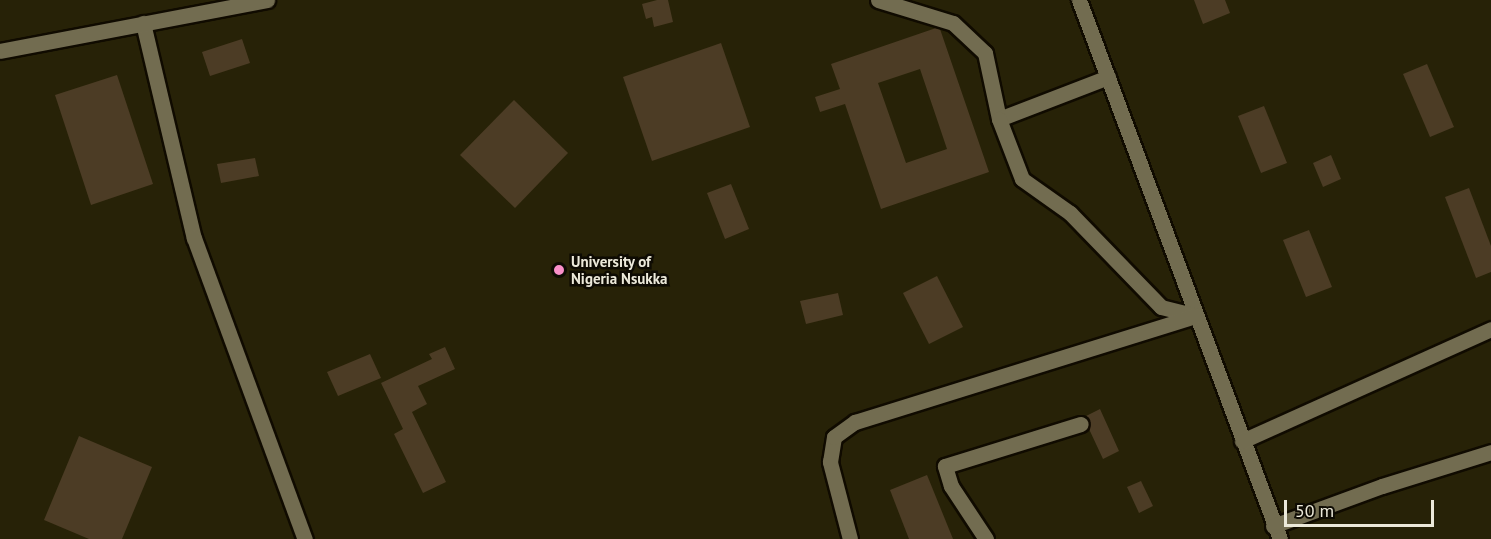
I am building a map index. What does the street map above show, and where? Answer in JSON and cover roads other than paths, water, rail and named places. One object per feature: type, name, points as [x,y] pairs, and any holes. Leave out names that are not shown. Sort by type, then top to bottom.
[{"type":"street","points":[[0,51],[267,0]]},
{"type":"street","points":[[878,0],[953,23],[985,53],[999,119],[1022,178],[1070,213],[1161,307],[1196,316]]},
{"type":"street","points":[[1079,0],[1276,532],[1382,486],[1491,452]]},
{"type":"street","points":[[143,22],[194,238],[305,539]]},
{"type":"street","points":[[999,119],[1108,77]]},
{"type":"street","points":[[850,539],[830,462],[834,437],[855,422],[1196,316]]},
{"type":"street","points":[[1242,441],[1491,328]]},
{"type":"street","points":[[986,539],[951,486],[945,465],[1081,424]]},
{"type":"place","name":"University of Nigeria Nsukka","points":[[559,270]]}]
